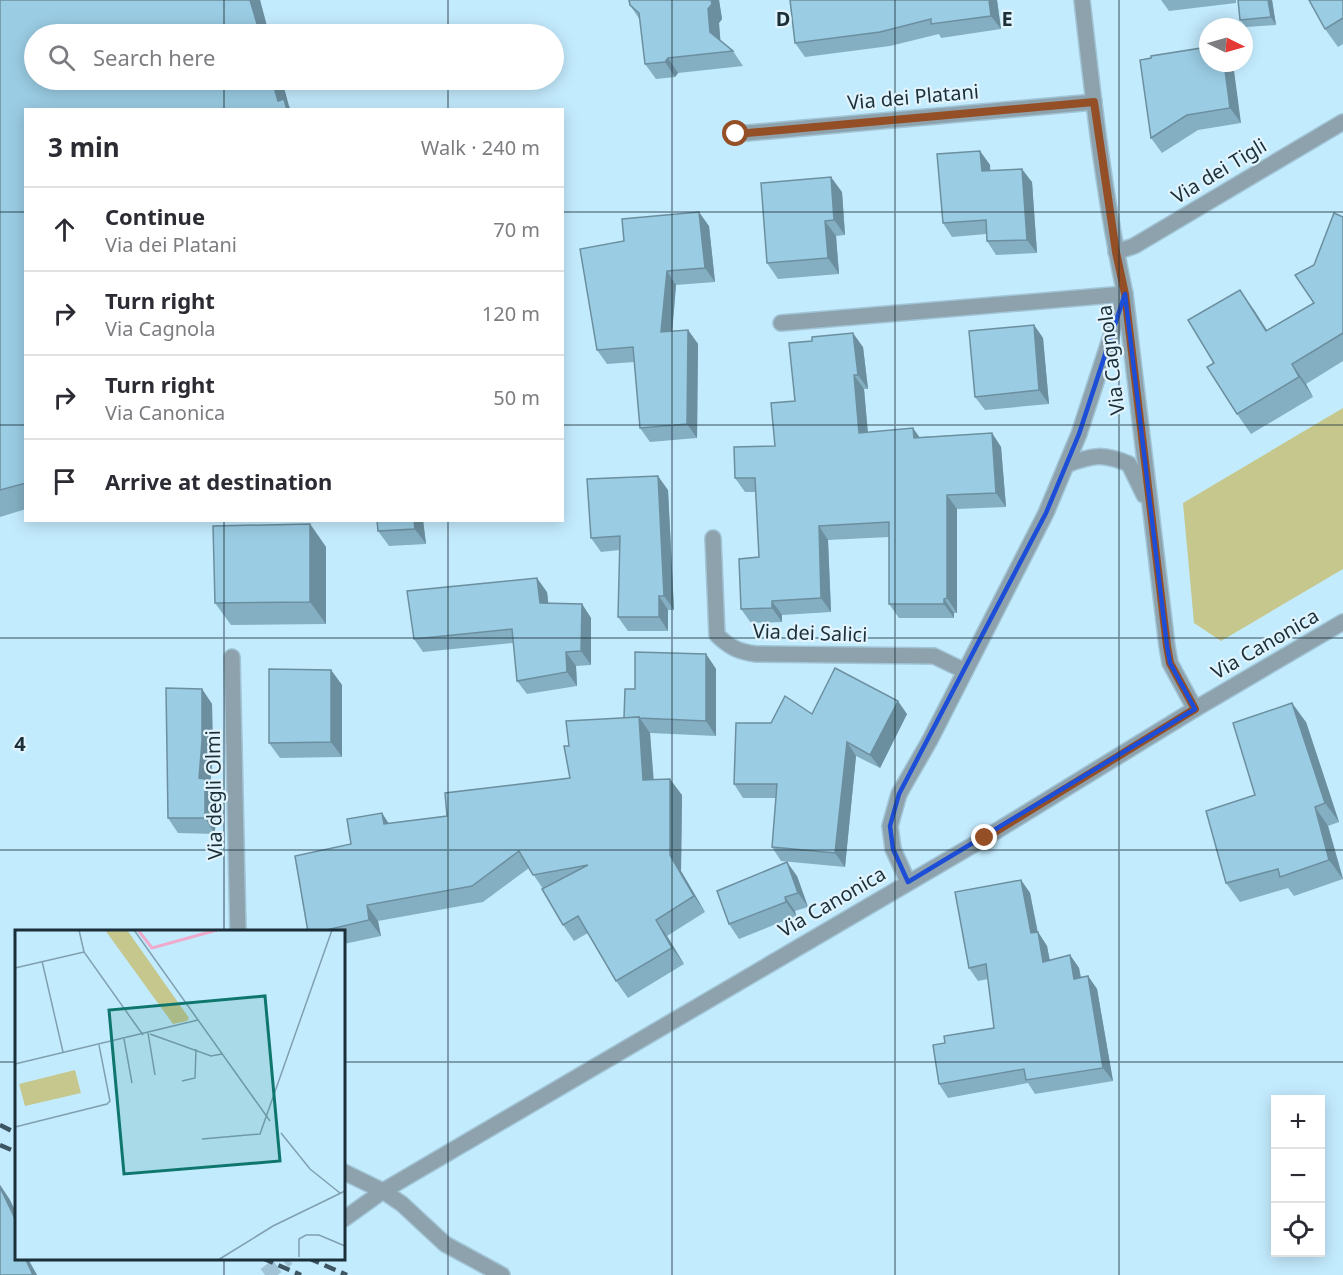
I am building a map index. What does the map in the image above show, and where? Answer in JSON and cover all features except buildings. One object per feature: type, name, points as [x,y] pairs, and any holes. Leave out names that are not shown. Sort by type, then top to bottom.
[{"type":"street","name":"Via Cagnola","points":[[1082,0],[1094,102],[1116,252],[1125,294],[1170,663],[1195,709]]},
{"type":"street","name":"Via dei Platani","points":[[736,134],[1094,102]]},
{"type":"street","name":"Via dei Tigli","points":[[1116,252],[1134,246],[1343,122]]},
{"type":"street","points":[[781,323],[1125,294],[1079,434],[1046,513],[930,740],[899,794],[890,826],[893,849],[908,882]]},
{"type":"street","points":[[1066,465],[1089,456],[1114,458],[1129,464],[1141,486],[1150,512]]},
{"type":"street","name":"Via dei Salici","points":[[713,538],[717,635],[728,646],[741,652],[756,654],[934,656],[965,671]]},
{"type":"street","name":"Via Canonica","points":[[345,1218],[383,1191],[985,838],[1195,709],[1343,622]]},
{"type":"street","name":"Via degli Olmi","points":[[232,657],[238,930]]},
{"type":"street","points":[[345,1172],[383,1191],[402,1204],[445,1244],[502,1275]]},
{"type":"highlighted area","points":[[1125,294],[1167,646],[1170,663],[1195,709],[908,882],[893,849],[890,826],[899,794],[1046,513],[1079,434]]},
{"type":"green space","points":[[1343,408],[1343,569],[1221,641],[1194,623],[1183,503]]},
{"type":"tunnel","points":[[265,1275],[285,1260]]},
{"type":"railway","points":[[0,1125],[15,1132]]},
{"type":"railway","points":[[0,1145],[15,1152]]},
{"type":"railway","points":[[267,1260],[301,1275]]},
{"type":"railway","points":[[313,1260],[347,1275]]},
{"type":"route","points":[[736,134],[1094,102],[1116,252],[1125,294],[1167,646],[1170,663],[1195,709],[985,838]]}]
